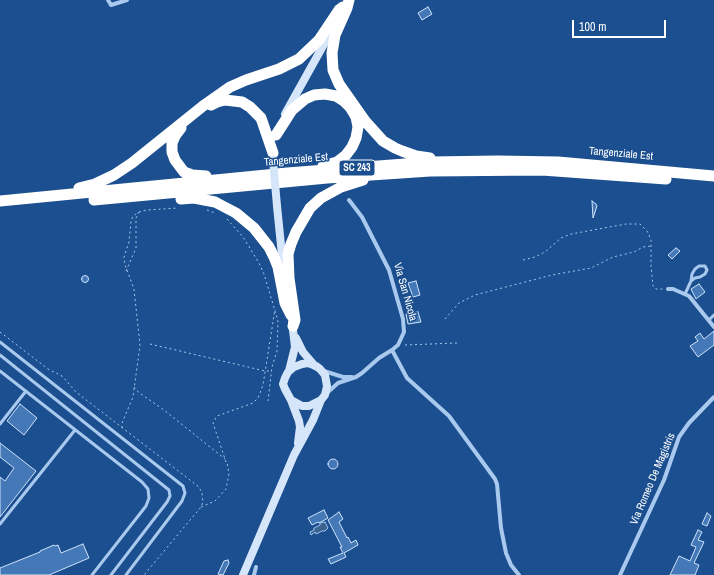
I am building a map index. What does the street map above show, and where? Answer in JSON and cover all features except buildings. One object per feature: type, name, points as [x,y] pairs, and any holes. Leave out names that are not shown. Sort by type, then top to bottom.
[{"type":"highway","points":[[346,2],[347,8],[333,45],[333,70],[339,84],[372,130],[389,145],[416,156],[430,158],[471,159],[478,162]]},
{"type":"highway","points":[[6,201],[18,197],[95,184],[114,175],[132,163],[203,106],[223,92],[246,80],[279,69],[299,59],[320,40],[346,2]]},
{"type":"highway","points":[[276,135],[296,105],[304,99],[314,95],[325,94],[336,96],[344,101],[356,117],[358,127],[356,138],[346,155],[337,162],[293,170],[287,173]]},
{"type":"highway","points":[[256,177],[246,175],[202,176],[184,172],[175,160],[172,152],[172,143],[175,136],[180,129],[210,106],[217,102],[234,100],[242,102],[250,107],[261,118],[273,156]]},
{"type":"highway","name":"Tangenziale Est","points":[[6,201],[287,173],[431,162],[558,162],[714,176]]},
{"type":"highway","name":"Tangenziale Est","points":[[0,209],[326,178],[430,171],[542,170],[714,183]]},
{"type":"highway","points":[[294,331],[295,320],[288,254],[290,244],[310,208],[320,198],[330,192],[352,183],[409,176],[430,171]]},
{"type":"highway","points":[[125,197],[136,200],[194,198],[206,200],[226,207],[246,219],[262,237],[274,257],[278,267],[285,304],[291,315]]},
{"type":"street","points":[[108,0],[110,5],[127,0]]},
{"type":"street","points":[[294,455],[300,427],[291,400],[286,394],[284,384],[294,352],[294,331],[280,245],[273,156],[276,135],[283,116],[346,2]]},
{"type":"street","name":"Via San Nicola","points":[[349,200],[362,217],[389,270],[396,290],[404,327],[404,332],[398,345]]},
{"type":"street","points":[[668,289],[673,289],[689,296],[714,327]]},
{"type":"street","points":[[243,575],[294,455],[313,420],[327,386],[325,375],[303,352],[294,331]]},
{"type":"street","points":[[291,400],[302,406],[309,406],[323,398],[338,383],[356,377],[398,345]]},
{"type":"street","points":[[392,350],[407,378],[449,416],[495,479],[497,484],[501,528],[506,553],[511,565],[519,575]]},
{"type":"street","points":[[288,372],[294,367],[308,363],[343,377],[356,377]]},
{"type":"street","name":"Via Romeo De Magistris","points":[[620,575],[664,480],[679,437],[689,423],[714,397]]},
{"type":"street","points":[[254,575],[256,567]]},
{"type":"lane","points":[[685,294],[695,269],[699,266],[705,266],[707,270],[705,274],[691,281]]},
{"type":"lane","points":[[709,320],[714,315]]},
{"type":"lane","points":[[0,342],[183,486],[186,493],[182,501],[126,575]]},
{"type":"lane","points":[[0,355],[169,490],[170,496],[168,502],[111,575]]},
{"type":"lane","points":[[0,371],[142,482],[148,490],[149,498],[146,506],[92,575]]},
{"type":"lane","points":[[0,424],[26,391]]},
{"type":"lane","points":[[0,524],[75,430]]},
{"type":"lane","points":[[0,516],[4,519]]},
{"type":"path","points":[[122,428],[122,423],[133,397],[140,345],[134,289],[126,271],[124,257],[129,242],[131,221],[133,216],[139,212],[177,208]]},
{"type":"path","points":[[203,209],[220,214]]},
{"type":"path","points":[[126,271],[136,248],[136,218],[139,212]]},
{"type":"path","points":[[225,217],[235,227],[252,250],[264,274],[275,308],[278,321],[277,351],[272,371],[268,401]]},
{"type":"path","points":[[523,260],[536,257],[545,252],[561,238],[571,234],[626,224],[640,224],[649,235],[653,286],[659,290],[668,289]]},
{"type":"path","points":[[445,319],[459,303],[475,294],[559,273],[591,268],[613,256],[627,254],[651,246]]},
{"type":"path","points":[[201,507],[214,501],[226,489],[229,474],[214,429],[214,419],[217,416],[253,403],[262,392],[275,308]]},
{"type":"path","points":[[0,332],[48,369],[62,376],[76,392],[199,487],[202,493],[203,502],[201,507],[144,575]]},
{"type":"path","points":[[398,345],[457,343]]},
{"type":"path","points":[[150,344],[265,371],[272,371]]},
{"type":"path","points":[[134,386],[136,390],[164,410],[226,462]]},
{"type":"water","points":[[325,522],[328,528],[325,531],[316,534],[315,532],[311,535],[310,532],[314,530],[314,528],[320,525],[320,523]]}]
